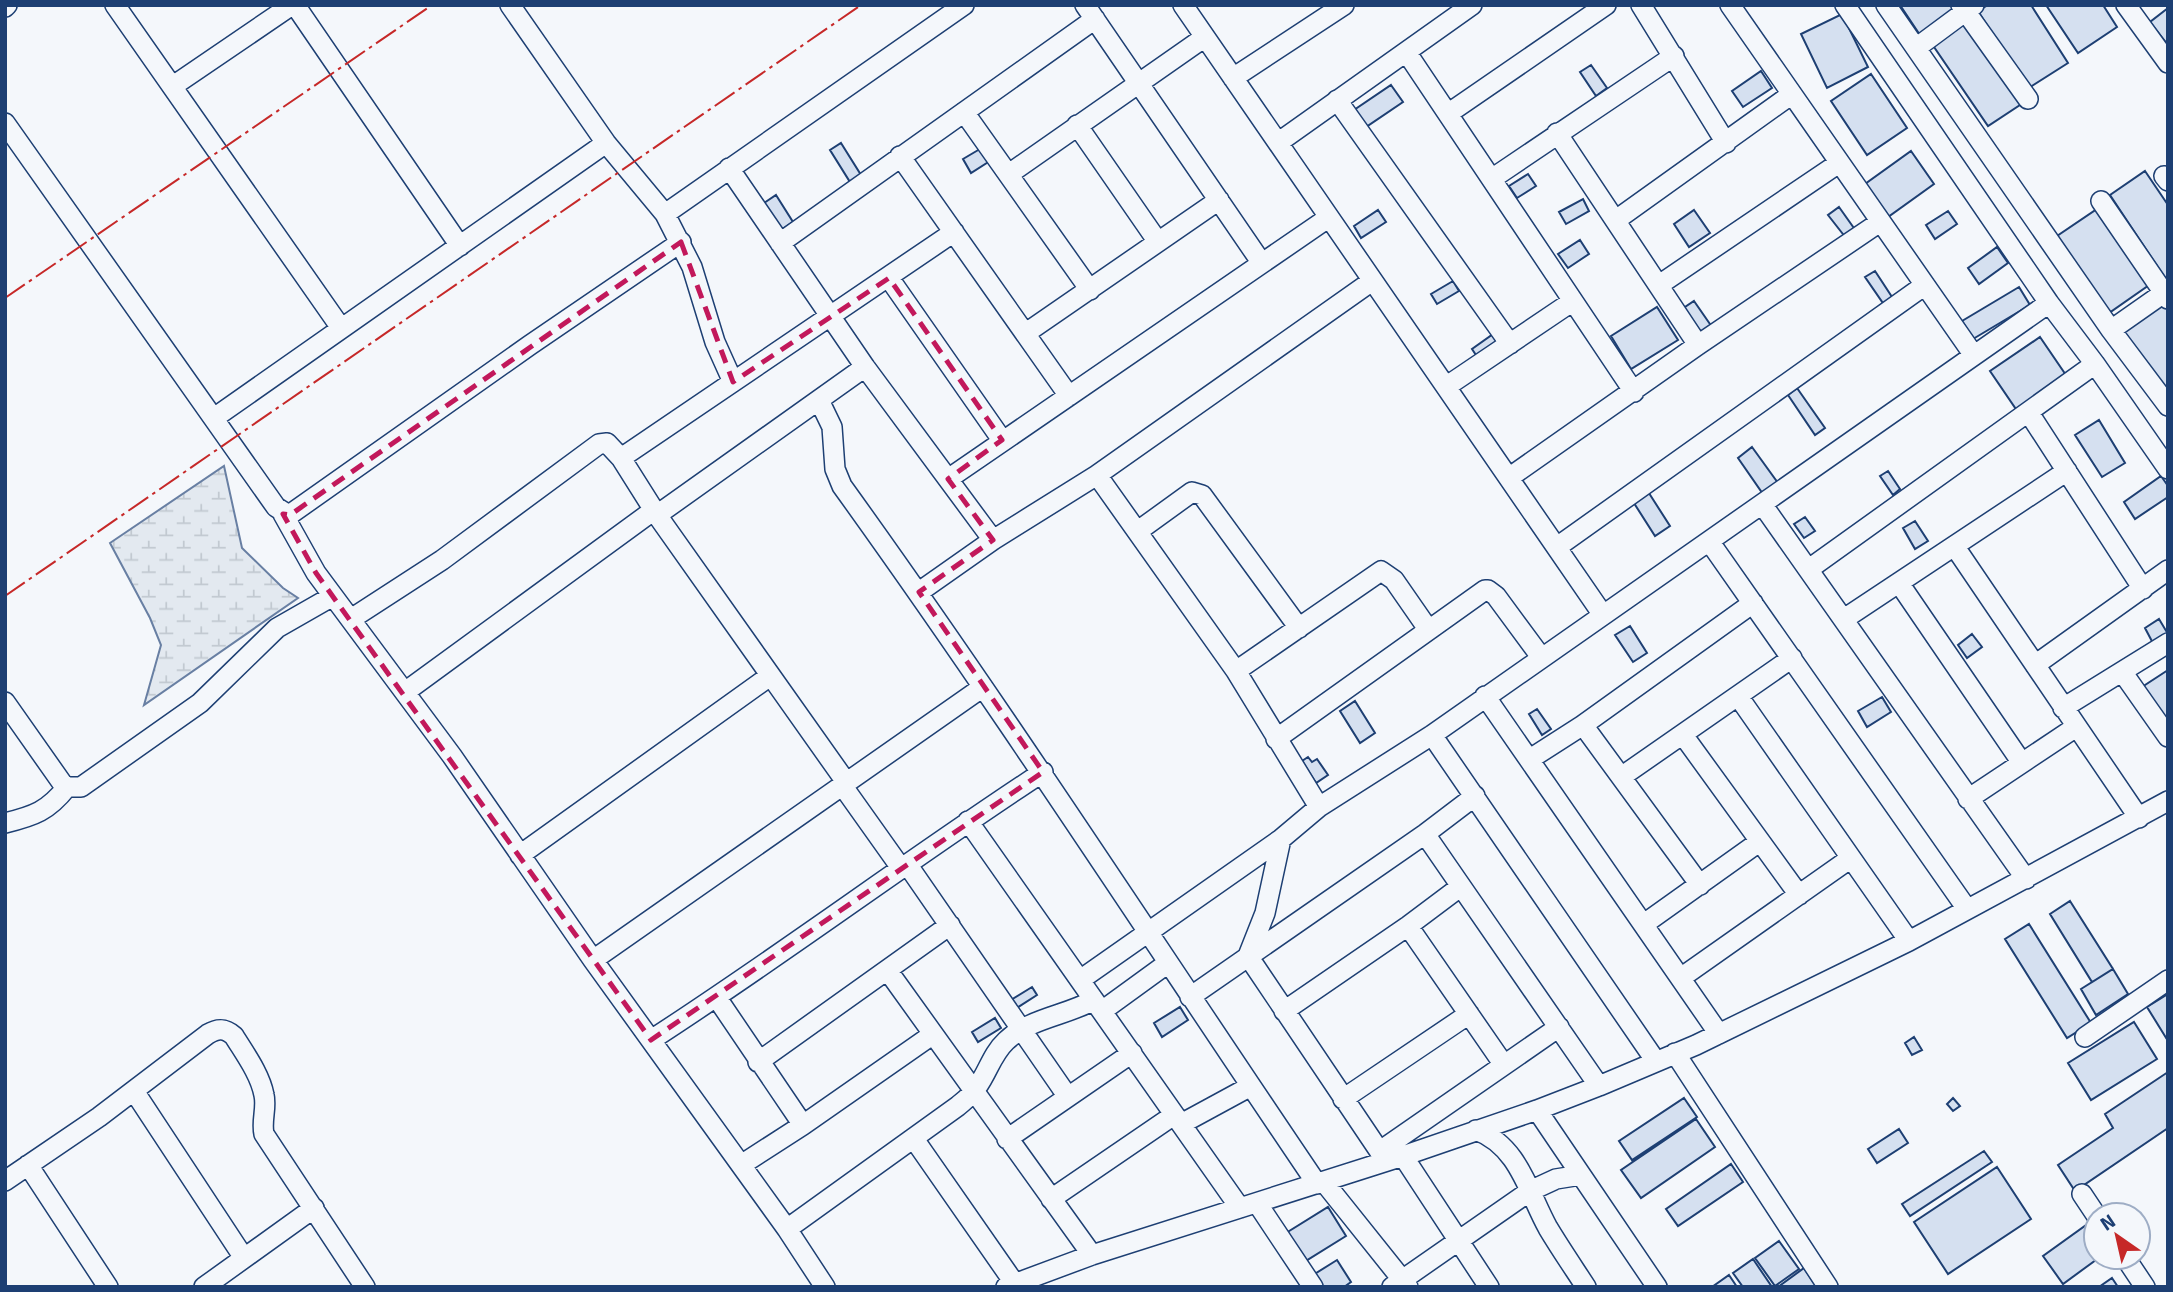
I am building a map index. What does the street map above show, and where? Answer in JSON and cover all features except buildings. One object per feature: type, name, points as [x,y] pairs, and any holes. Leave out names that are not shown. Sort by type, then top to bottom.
[{"type":"street","points":[[115,5],[341,328]]},
{"type":"street","points":[[173,86],[294,5],[460,246]]},
{"type":"street","points":[[510,5],[606,143],[665,214],[681,242],[701,293],[715,342],[733,382]]},
{"type":"street","points":[[665,214],[964,5]]},
{"type":"street","points":[[1183,5],[1603,615]]},
{"type":"street","points":[[1233,78],[1344,5]]},
{"type":"street","points":[[1279,142],[1472,5]]},
{"type":"street","points":[[1449,113],[1606,5]]},
{"type":"street","points":[[1641,5],[1726,143]]},
{"type":"street","points":[[1730,5],[1973,354]]},
{"type":"street","points":[[1845,5],[2049,303],[2168,469]]},
{"type":"street","points":[[1886,5],[2111,330],[2168,407]]},
{"type":"street","points":[[2126,5],[2168,63]]},
{"type":"street","points":[[1916,48],[1967,7],[2028,99]]},
{"type":"street","points":[[780,243],[964,112],[1090,12],[1261,262]]},
{"type":"street","points":[[1009,174],[1205,37]]},
{"type":"street","points":[[1407,52],[1634,392]]},
{"type":"street","points":[[1493,178],[1674,56]]},
{"type":"street","points":[[1616,220],[1792,94]]},
{"type":"street","points":[[1337,100],[1510,344]]},
{"type":"street","points":[[964,112],[1090,290]]},
{"type":"street","points":[[5,122],[276,507],[284,514],[316,573],[405,692],[593,960],[787,1228],[825,1287]]},
{"type":"street","points":[[1077,125],[1158,242]]},
{"type":"street","points":[[1557,133],[1698,345]]},
{"type":"street","points":[[214,418],[606,143]]},
{"type":"street","points":[[900,156],[1069,396]]},
{"type":"street","points":[[1659,285],[1839,163]]},
{"type":"street","points":[[729,169],[865,367],[993,540]]},
{"type":"street","points":[[1026,333],[1219,200]]},
{"type":"street","points":[[2101,201],[2166,294],[2111,330]]},
{"type":"street","points":[[948,479],[1328,218]]},
{"type":"street","points":[[1510,477],[1880,222]]},
{"type":"street","points":[[621,458],[954,232]]},
{"type":"street","points":[[284,514],[292,513],[681,242]]},
{"type":"street","points":[[889,278],[1002,440]]},
{"type":"street","points":[[919,592],[993,540],[1097,475],[1372,281]]},
{"type":"street","points":[[1557,547],[1925,285]]},
{"type":"street","points":[[1447,386],[1573,301]]},
{"type":"street","points":[[1080,980],[1282,839],[1318,807],[1432,735],[2049,303]]},
{"type":"street","points":[[1809,569],[2095,364]]},
{"type":"street","points":[[405,692],[655,512],[865,367]]},
{"type":"street","points":[[819,400],[832,427],[835,469],[842,486],[1043,772],[1251,1086],[1320,1183],[1401,1284],[1457,1240],[1530,1191],[1556,1179],[1581,1175]]},
{"type":"street","points":[[2029,413],[2143,589]]},
{"type":"street","points":[[351,619],[442,560],[599,444],[612,445],[655,512],[844,783],[950,925],[1068,1097]]},
{"type":"street","points":[[1844,619],[2067,471]]},
{"type":"street","points":[[1097,475],[1236,671],[1318,807]]},
{"type":"street","points":[[1138,531],[1192,492],[1202,495],[1299,628]]},
{"type":"street","points":[[1762,504],[2026,879]]},
{"type":"street","points":[[1709,541],[1967,909]]},
{"type":"street","points":[[1955,547],[2139,818]]},
{"type":"street","points":[[2035,665],[2168,570]]},
{"type":"street","points":[[1236,671],[1381,571],[1394,580],[1428,629]]},
{"type":"street","points":[[1899,583],[2022,763]]},
{"type":"street","points":[[1276,739],[1480,592],[1488,590],[1496,596],[1541,657]]},
{"type":"street","points":[[5,822],[35,815],[51,804],[67,787],[81,787],[90,782],[200,703],[277,628],[333,597]]},
{"type":"street","points":[[1530,759],[1583,725],[1753,603]]},
{"type":"street","points":[[2063,708],[2168,643]]},
{"type":"street","points":[[1620,777],[1792,658]]},
{"type":"street","points":[[2123,673],[2168,737]]},
{"type":"street","points":[[520,855],[770,676]]},
{"type":"street","points":[[593,960],[983,687]]},
{"type":"street","points":[[1485,696],[1719,1034]]},
{"type":"street","points":[[1738,696],[1909,941]]},
{"type":"street","points":[[5,702],[53,772],[67,787]]},
{"type":"street","points":[[1583,725],[1700,886]]},
{"type":"street","points":[[1968,799],[2076,727]]},
{"type":"street","points":[[1432,735],[1656,1060]]},
{"type":"street","points":[[1683,735],[1799,895]]},
{"type":"street","points":[[651,1040],[717,998],[904,865],[1043,772]]},
{"type":"street","points":[[1190,997],[1425,834],[1475,796]]},
{"type":"street","points":[[914,1139],[1011,1285],[1092,1255],[1320,1183],[1390,1156],[1537,1110],[1599,1086],[1719,1034],[1909,941],[2168,801]]},
{"type":"street","points":[[968,821],[1177,1120],[1313,1287]]},
{"type":"street","points":[[1425,834],[1599,1086]]},
{"type":"street","points":[[1248,956],[1265,913],[1282,839]]},
{"type":"street","points":[[1644,924],[1759,842]]},
{"type":"street","points":[[1682,977],[1851,858]]},
{"type":"street","points":[[1284,1011],[1460,887]]},
{"type":"street","points":[[758,1062],[950,925]]},
{"type":"street","points":[[1408,926],[1504,1065]]},
{"type":"street","points":[[1248,956],[1343,1099],[1457,1240],[1489,1287]]},
{"type":"street","points":[[787,1228],[914,1139],[974,1092],[994,1054],[1022,1028],[1039,1020],[1098,1006],[1168,963]]},
{"type":"street","points":[[888,971],[1092,1255]]},
{"type":"street","points":[[2085,1037],[2168,980]]},
{"type":"street","points":[[717,998],[803,1125]]},
{"type":"street","points":[[1343,1099],[1469,1014]]},
{"type":"street","points":[[1390,1156],[1504,1065],[1559,1027]]},
{"type":"street","points":[[5,1181],[134,1091],[208,1034],[222,1029],[234,1036],[260,1081],[265,1103],[262,1126],[264,1134],[365,1287]]},
{"type":"street","points":[[741,1166],[932,1035]]},
{"type":"street","points":[[1007,1139],[1132,1053]]},
{"type":"street","points":[[1675,1053],[1828,1287]]},
{"type":"street","points":[[1051,1199],[1177,1120],[1251,1086]]},
{"type":"street","points":[[134,1091],[244,1258]]},
{"type":"street","points":[[1537,1110],[1657,1287]]},
{"type":"street","points":[[1476,1130],[1492,1138],[1511,1156],[1549,1230],[1586,1287]]},
{"type":"street","points":[[28,1165],[108,1287]]},
{"type":"street","points":[[2082,1195],[2086,1201]]},
{"type":"street","points":[[204,1287],[314,1208]]},
{"type":"street","points":[[2134,1271],[2145,1287]]},
{"type":"highlighted area","points":[[681,242],[733,382],[889,278],[1002,440],[948,479],[993,540],[919,592],[1043,772],[651,1040],[316,573],[283,514],[290,515]]},
{"type":"green space","points":[[224,466],[242,548],[283,588],[298,598],[144,705],[161,645],[150,618],[110,543]]},
{"type":"power","points":[[5,298],[432,5]]},
{"type":"power","points":[[5,596],[861,5]]}]
